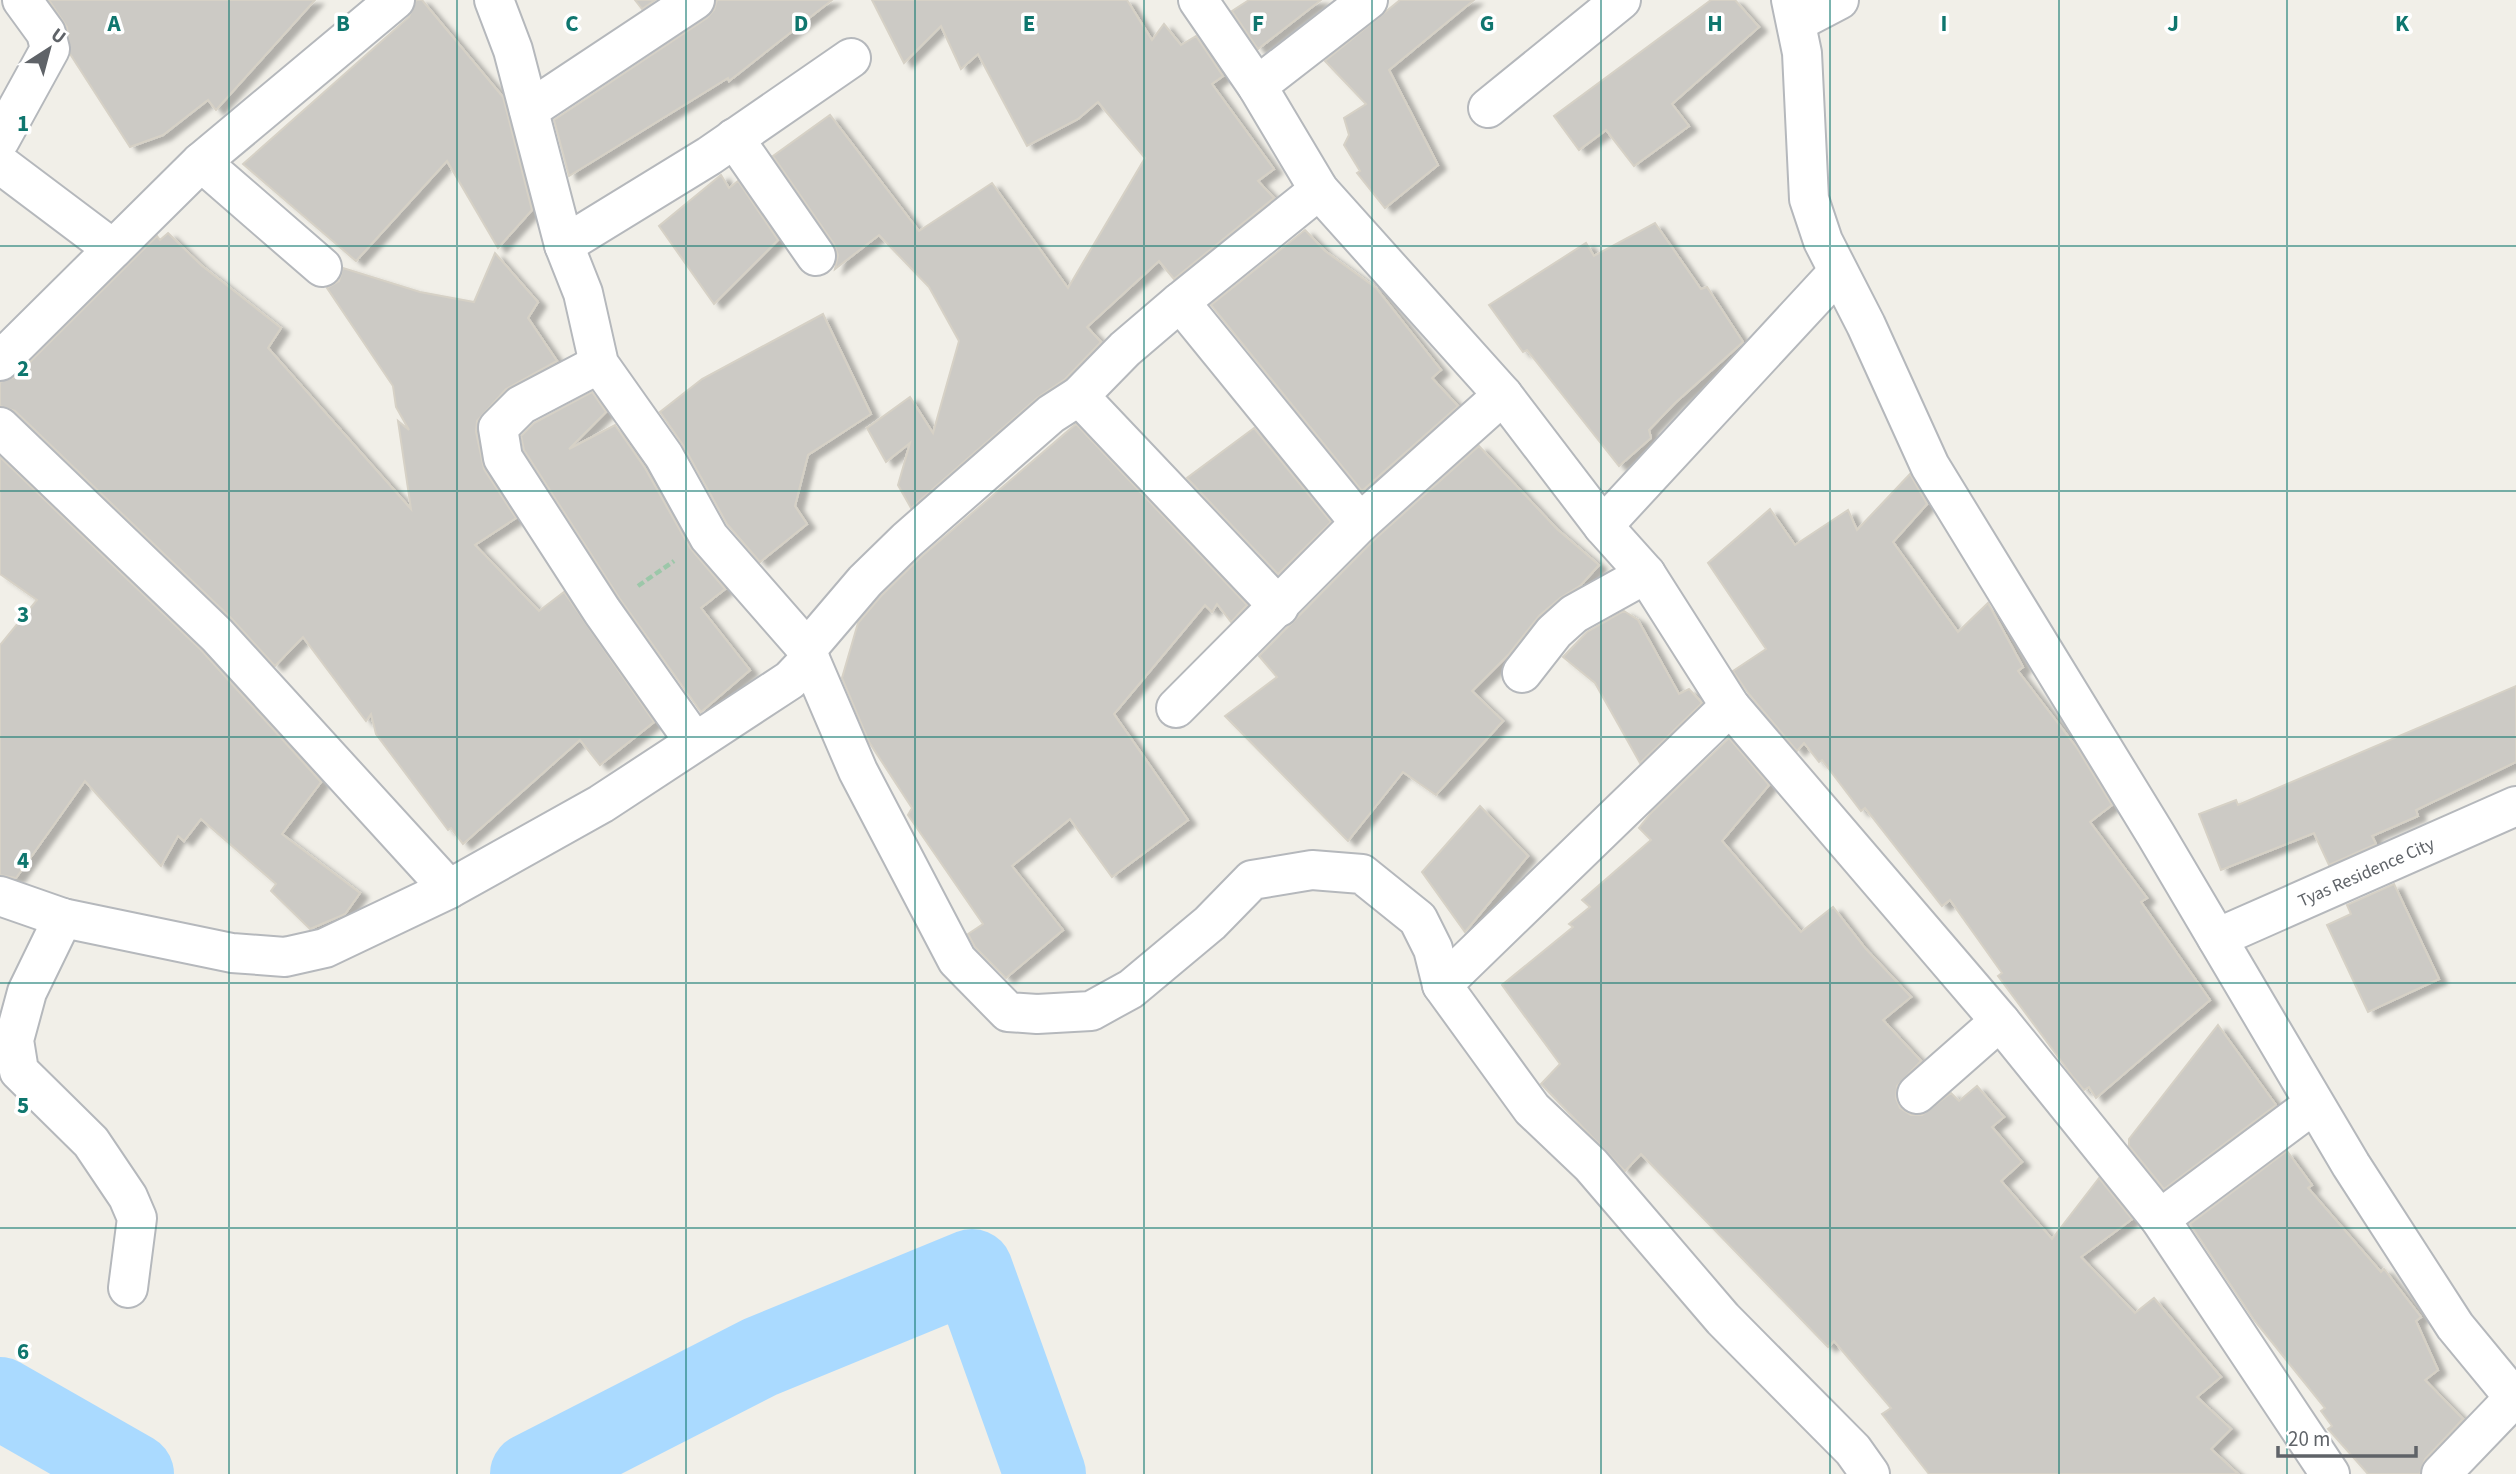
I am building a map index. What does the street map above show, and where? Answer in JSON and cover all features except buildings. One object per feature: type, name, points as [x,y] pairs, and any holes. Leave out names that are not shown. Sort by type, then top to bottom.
[{"type":"street","points":[[0,140],[50,49],[46,33],[22,0]]},
{"type":"street","points":[[0,361],[201,162],[395,0]]},
{"type":"street","points":[[494,0],[513,50],[564,245],[583,293],[599,364],[664,456],[709,537],[808,654],[858,771],[957,960],[1008,1012],[1037,1014],[1091,1011],[1131,989],[1210,923],[1252,880],[1312,870],[1362,874],[1418,919],[1433,948],[1442,985],[1532,1110],[1591,1165],[1723,1319],[1853,1450],[1870,1474]]},
{"type":"street","points":[[529,110],[695,0]]},
{"type":"street","points":[[1198,0],[1257,86],[1319,191],[1503,395],[1603,526],[1646,574],[1730,706],[2000,1021],[2160,1219],[2330,1474]]},
{"type":"street","points":[[1257,86],[1368,0]]},
{"type":"street","points":[[1488,108],[1622,0]]},
{"type":"street","points":[[1839,0],[1794,11],[1802,53],[1809,199],[1823,241],[1866,325],[1930,466],[2314,1104],[2455,1326],[2515,1399],[2441,1474]]},
{"type":"street","points":[[564,245],[734,138],[851,58]]},
{"type":"street","points":[[734,138],[816,256]]},
{"type":"street","points":[[201,162],[322,267]]},
{"type":"street","points":[[0,164],[113,249]]},
{"type":"street","points":[[0,896],[63,918],[232,953],[285,957],[325,948],[449,889],[601,804],[694,741],[770,695],[808,654],[865,581],[907,540],[1051,414],[1079,396],[1125,349],[1180,302],[1319,191]]},
{"type":"street","points":[[1603,526],[1839,272]]},
{"type":"street","points":[[1180,302],[1360,523]]},
{"type":"street","points":[[599,364],[521,405],[501,423],[498,435],[503,458],[602,611],[694,741]]},
{"type":"street","points":[[1177,708],[1360,523],[1503,395]]},
{"type":"street","points":[[1079,396],[1279,607]]},
{"type":"street","points":[[0,427],[217,635],[449,889]]},
{"type":"street","points":[[1522,673],[1554,632],[1574,614],[1646,574]]},
{"type":"street","points":[[1442,985],[1730,706]]},
{"type":"street","name":"Tyas Residence City","points":[[2217,939],[2516,806]]},
{"type":"street","points":[[63,918],[27,992],[13,1040],[19,1071],[91,1142],[128,1196],[137,1218],[128,1288]]},
{"type":"street","points":[[1917,1094],[2000,1021]]},
{"type":"street","points":[[2160,1219],[2314,1104]]},
{"type":"path","points":[[602,611],[709,537]]},
{"type":"waterway","points":[[531,1474],[760,1357],[972,1270],[1045,1474]]},
{"type":"waterway","points":[[0,1398],[133,1474]]}]
